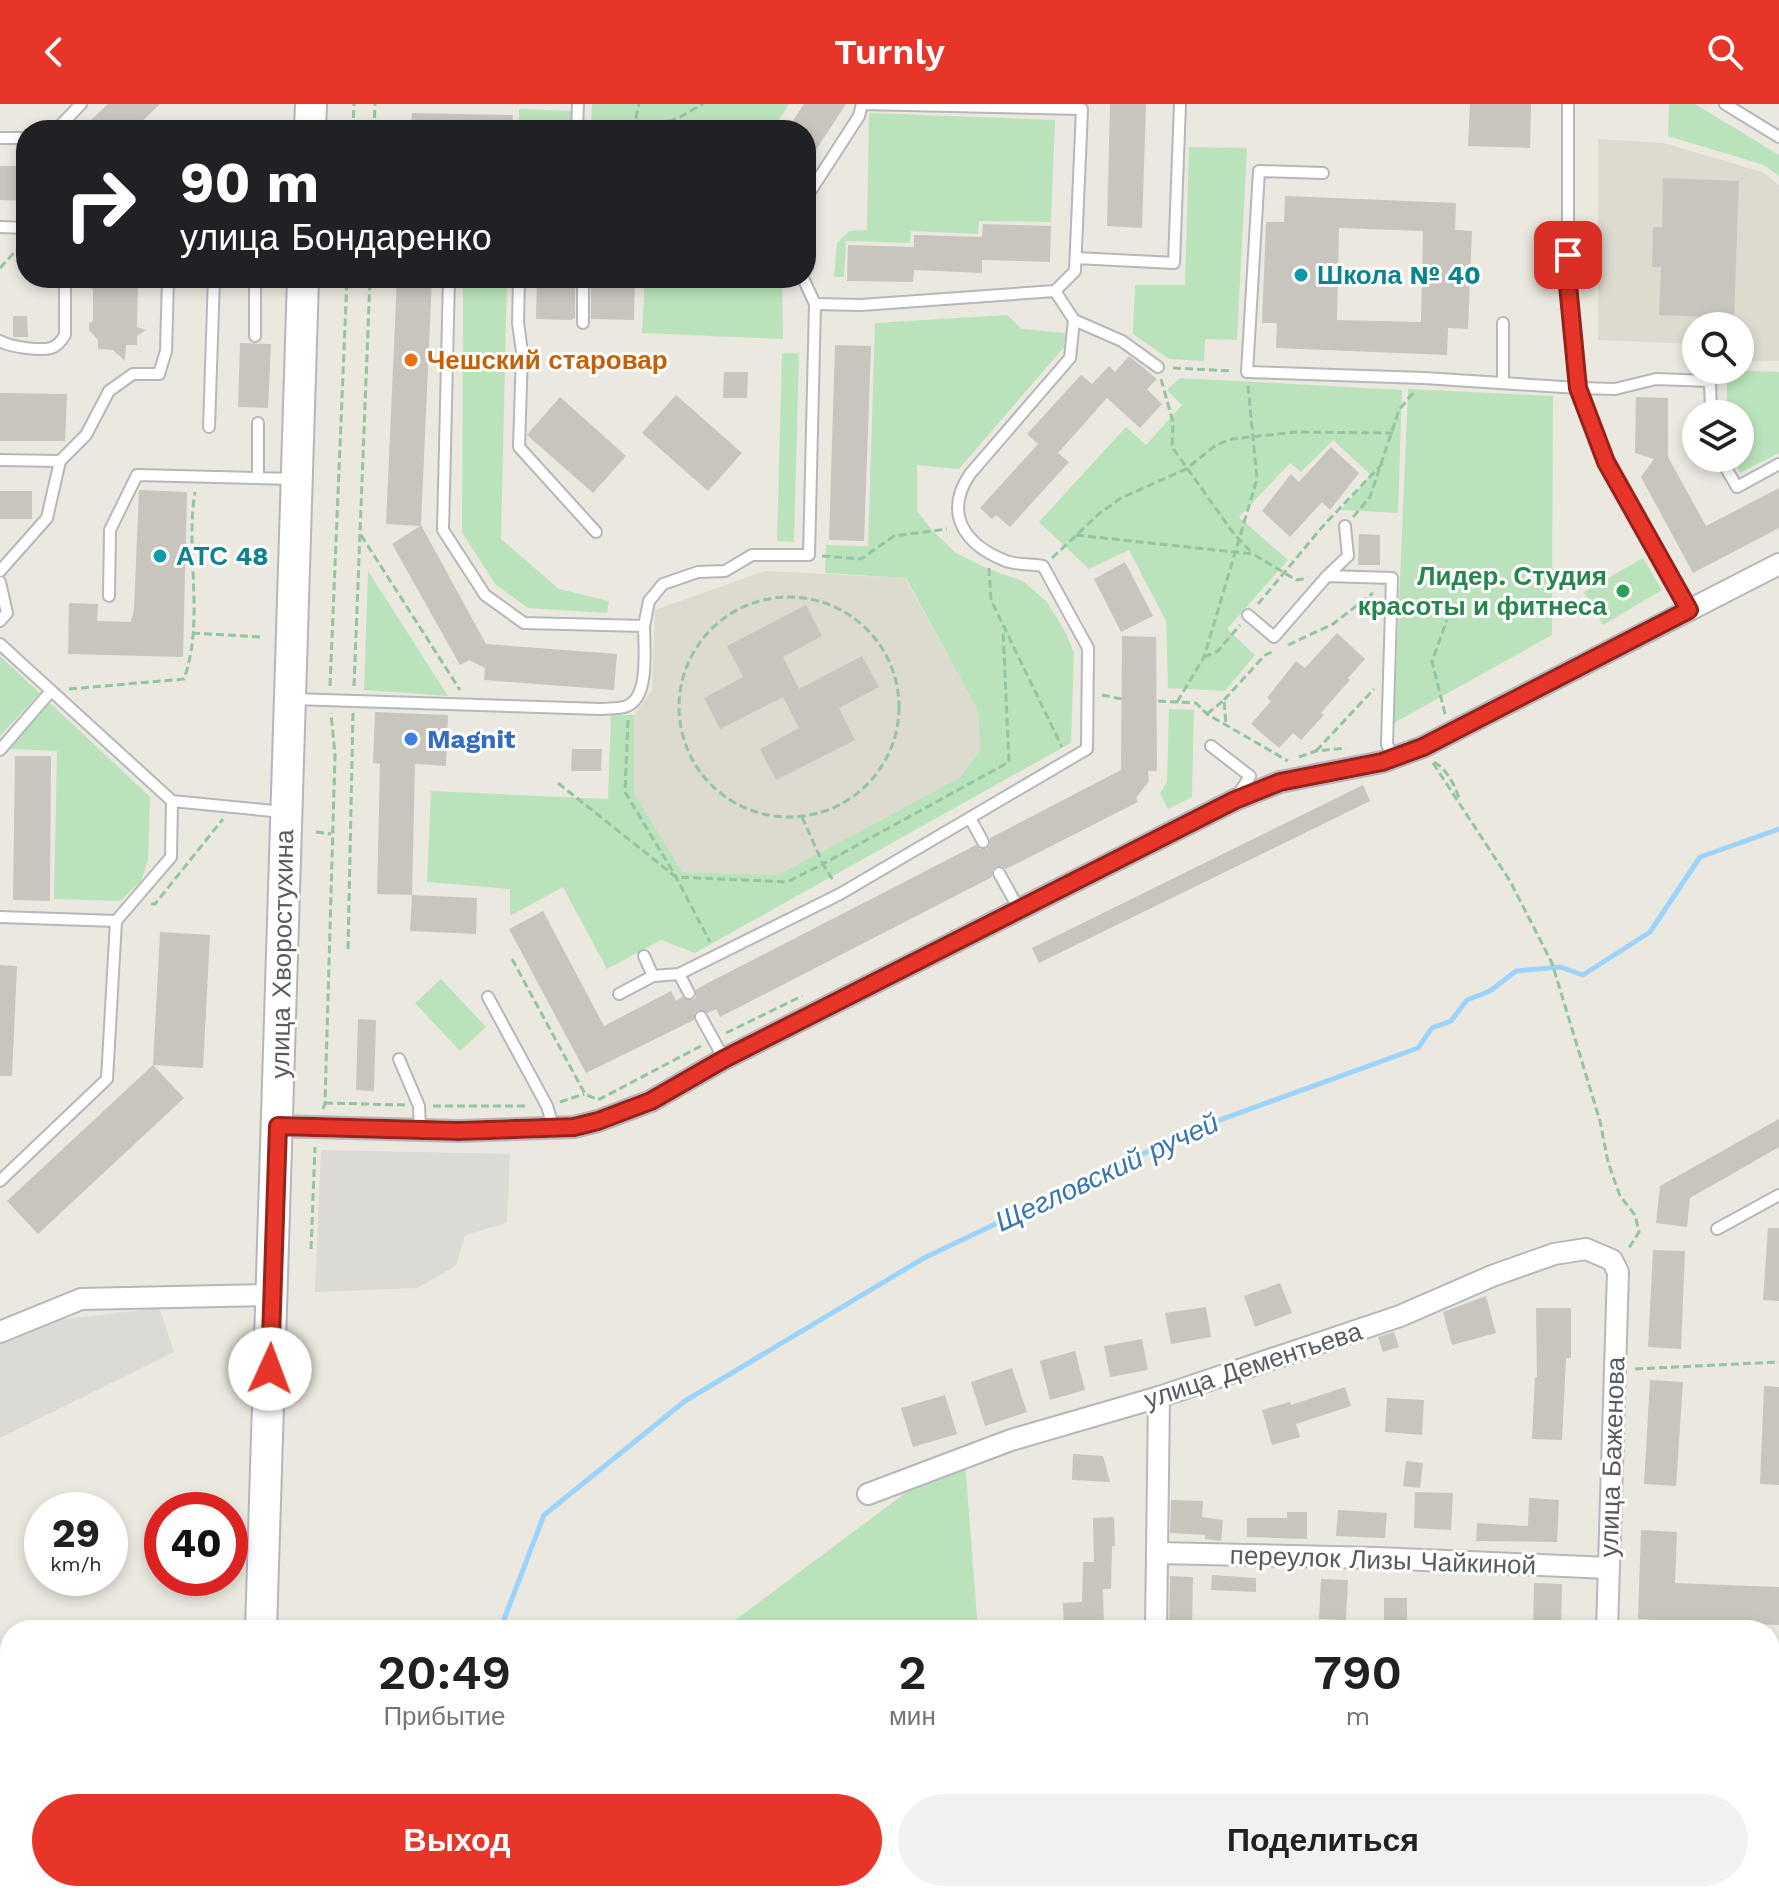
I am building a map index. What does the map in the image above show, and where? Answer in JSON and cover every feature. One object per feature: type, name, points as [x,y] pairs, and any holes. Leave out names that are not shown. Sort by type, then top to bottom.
[{"type":"street","name":"улица Хворостухина","points":[[261,1620],[303,288]]},
{"type":"street","points":[[278,1126],[420,1130],[554,1129],[598,1121],[651,1101],[724,1059],[1235,800],[1280,782],[1393,758],[1423,747],[1779,564]]},
{"type":"street","name":"улица Дементьева","points":[[868,1494],[1011,1440],[1159,1397],[1400,1316],[1492,1276],[1554,1254],[1586,1249],[1612,1260]]},
{"type":"street","name":"улица Баженова","points":[[1607,1620],[1619,1284],[1612,1260]]},
{"type":"street","points":[[0,1332],[81,1299],[273,1295]]},
{"type":"street","points":[[1156,1620],[1159,1397]]},
{"type":"street","name":"переулок Лизы Чайкиной","points":[[1158,1553],[1608,1568]]},
{"type":"lane","points":[[66,120],[81,104]]},
{"type":"lane","points":[[815,304],[861,305],[1055,291],[1075,271],[1082,109],[862,104],[859,116],[816,183]]},
{"type":"lane","points":[[1076,258],[1174,263],[1180,104]]},
{"type":"lane","points":[[1568,104],[1568,285],[1578,388],[1606,462],[1689,610]]},
{"type":"lane","points":[[1725,104],[1779,137]]},
{"type":"lane","points":[[1323,173],[1259,171],[1247,372],[1615,389],[1656,379],[1710,381],[1711,400]]},
{"type":"lane","points":[[0,341],[9,347],[52,348],[61,342],[65,335],[65,288]]},
{"type":"lane","points":[[0,571],[47,518],[60,461],[86,435],[109,391],[133,374],[159,374],[166,351],[168,288]]},
{"type":"lane","points":[[209,427],[214,288]]},
{"type":"lane","points":[[255,288],[255,336]]},
{"type":"lane","points":[[449,288],[443,530],[485,595],[524,623],[644,626]]},
{"type":"lane","points":[[519,288],[518,323],[522,352],[519,447],[596,532]]},
{"type":"lane","points":[[583,288],[583,323]]},
{"type":"lane","points":[[291,699],[601,709],[628,706],[638,697],[643,685],[644,626],[649,601],[663,584],[698,572],[725,571],[752,555],[809,555],[815,304],[808,288]]},
{"type":"lane","points":[[1055,291],[1074,320],[1122,341],[1158,367]]},
{"type":"lane","points":[[619,994],[653,976],[679,974],[840,894],[1087,749],[1088,648],[1043,566],[1009,562],[978,547],[963,527],[957,503],[960,489],[1070,358],[1074,320]]},
{"type":"lane","points":[[1503,323],[1503,383]]},
{"type":"lane","points":[[258,423],[258,477]]},
{"type":"lane","points":[[0,460],[60,461]]},
{"type":"lane","points":[[1728,472],[1737,487],[1779,464]]},
{"type":"lane","points":[[109,596],[110,530],[137,475],[296,479]]},
{"type":"lane","points":[[1248,615],[1274,637],[1348,556],[1345,526]]},
{"type":"lane","points":[[1327,576],[1392,578],[1387,744],[1393,758]]},
{"type":"lane","points":[[0,582],[7,613],[0,621]]},
{"type":"lane","points":[[0,644],[172,801],[285,813]]},
{"type":"lane","points":[[0,750],[51,691]]},
{"type":"lane","points":[[1211,746],[1250,776],[1235,800]]},
{"type":"lane","points":[[0,1181],[107,1079],[116,921],[171,857],[172,801]]},
{"type":"lane","points":[[970,818],[983,842]]},
{"type":"lane","points":[[999,873],[1019,909]]},
{"type":"lane","points":[[0,917],[116,921]]},
{"type":"lane","points":[[644,956],[653,976]]},
{"type":"lane","points":[[679,974],[689,993]]},
{"type":"lane","points":[[488,997],[547,1106],[554,1129]]},
{"type":"lane","points":[[701,1017],[724,1059]]},
{"type":"lane","points":[[399,1059],[419,1106],[420,1130]]},
{"type":"lane","points":[[1717,1229],[1779,1195]]},
{"type":"path","points":[[672,120],[703,104]]},
{"type":"path","points":[[0,268],[16,251]]},
{"type":"path","points":[[311,1249],[316,1127],[325,1103],[335,755],[330,700],[347,288]]},
{"type":"path","points":[[348,949],[370,288]]},
{"type":"path","points":[[1177,702],[1204,657],[1235,552],[1239,539],[1257,479],[1247,372],[1158,367],[1173,422],[1172,447],[1239,539],[1253,554],[1296,580],[1327,576]]},
{"type":"path","points":[[1345,526],[1370,497],[1399,410],[1424,378]]},
{"type":"path","points":[[1043,566],[1121,498],[1186,469],[1216,445],[1232,439],[1297,432],[1393,433]]},
{"type":"path","points":[[1204,657],[1218,651],[1383,463]]},
{"type":"path","points":[[51,691],[184,679],[190,662],[192,633],[194,493],[217,476]]},
{"type":"path","points":[[809,555],[861,559],[894,536],[963,527]]},
{"type":"path","points":[[361,535],[469,703]]},
{"type":"path","points":[[1076,535],[1154,546],[1188,546],[1253,554]]},
{"type":"path","points":[[989,553],[991,600],[1069,762]]},
{"type":"path","points":[[1207,714],[1265,655],[1333,624],[1392,578]]},
{"type":"path","points":[[781,595],[819,599],[854,616],[880,643],[897,678],[900,715],[891,752],[870,784],[839,806],[802,817],[771,816],[741,807],[714,789],[694,764],[682,736],[678,704],[683,673],[696,645],[718,621],[744,605],[781,595]]},
{"type":"path","points":[[1447,620],[1432,661],[1447,721]]},
{"type":"path","points":[[558,783],[676,877],[787,882],[1009,762],[1003,630]]},
{"type":"path","points":[[192,633],[261,637]]},
{"type":"path","points":[[1316,751],[1387,675]]},
{"type":"path","points":[[1088,692],[1122,699]]},
{"type":"path","points":[[1224,700],[1226,725]]},
{"type":"path","points":[[1158,701],[1196,703],[1207,714],[1289,761]]},
{"type":"path","points":[[628,706],[625,792],[676,877],[717,956]]},
{"type":"path","points":[[1462,807],[1456,787],[1441,766],[1431,760],[1510,881],[1552,963],[1600,1121],[1608,1162],[1620,1196],[1635,1215],[1639,1232],[1630,1249],[1612,1260]]},
{"type":"path","points":[[802,817],[840,894]]},
{"type":"path","points":[[131,902],[155,904],[224,819],[234,820]]},
{"type":"path","points":[[316,832],[331,834]]},
{"type":"path","points":[[325,1103],[547,1106],[585,1094]]},
{"type":"path","points":[[1616,1367],[1779,1362]]},
{"type":"shaded area","points":[[1598,139],[1664,143],[1762,172],[1779,185],[1779,361],[1754,361],[1754,312],[1682,312],[1682,343],[1598,340]]},
{"type":"shaded area","points":[[765,571],[905,578],[978,711],[980,751],[959,778],[778,875],[681,872],[634,793],[634,715],[652,690],[655,610]]},
{"type":"shaded area","points":[[321,1150],[510,1154],[507,1223],[465,1235],[456,1266],[417,1288],[315,1292]]},
{"type":"shaded area","points":[[159,1308],[174,1352],[0,1438],[0,1338],[31,1323]]},
{"type":"green space","points":[[592,104],[789,104],[779,120],[591,120]]},
{"type":"green space","points":[[1669,104],[1695,104],[1779,155],[1779,176],[1764,165],[1668,136]]},
{"type":"green space","points":[[519,109],[572,111],[572,120],[519,120]]},
{"type":"green space","points":[[869,113],[1055,120],[1051,222],[979,221],[978,234],[911,231],[910,243],[846,241],[844,277],[834,277],[837,243],[849,231],[867,230]]},
{"type":"green space","points":[[1189,147],[1247,148],[1237,340],[1205,339],[1204,361],[1169,359],[1133,334],[1135,285],[1185,285]]},
{"type":"green space","points":[[463,288],[507,288],[501,539],[559,589],[609,601],[607,613],[528,608],[495,584],[462,532]]},
{"type":"green space","points":[[644,288],[782,288],[783,339],[642,333]]},
{"type":"green space","points":[[1007,315],[1022,329],[1066,333],[1064,347],[959,469],[917,465],[917,511],[956,553],[988,569],[1023,581],[1046,601],[1066,633],[1074,653],[1071,743],[695,953],[661,940],[607,969],[563,887],[510,916],[510,889],[427,882],[431,791],[608,799],[611,715],[634,715],[634,793],[682,872],[778,875],[959,778],[980,751],[978,711],[906,578],[825,573],[826,545],[868,546],[875,323]]},
{"type":"green space","points":[[782,353],[799,353],[794,542],[777,541]]},
{"type":"green space","points":[[1754,371],[1779,372],[1779,453],[1754,466],[1754,400],[1727,400],[1727,384],[1754,384]]},
{"type":"green space","points":[[1180,378],[1402,390],[1398,513],[1341,510],[1371,475],[1333,440],[1301,472],[1290,463],[1239,517],[1288,560],[1227,629],[1255,655],[1225,691],[1168,688],[1166,621],[1129,550],[1089,569],[1039,522],[1126,427],[1146,445],[1182,405],[1167,390]]},
{"type":"green space","points":[[1408,389],[1553,396],[1552,635],[1394,723]]},
{"type":"green space","name":"Лидер. Студия красоты и фитнеса","points":[[1643,558],[1662,590],[1603,625],[1584,592]]},
{"type":"green space","points":[[368,571],[448,696],[364,690]]},
{"type":"green space","points":[[0,656],[40,693],[0,736]]},
{"type":"green space","points":[[49,702],[150,797],[148,860],[141,881],[120,901],[54,899],[57,751],[9,749]]},
{"type":"green space","points":[[1169,709],[1194,710],[1192,797],[1168,809],[1160,793],[1167,782]]},
{"type":"green space","points":[[441,979],[486,1027],[460,1051],[415,1003]]},
{"type":"green space","points":[[964,1449],[977,1620],[735,1620]]},
{"type":"building","points":[[108,104],[160,104],[143,120],[91,120]]},
{"type":"building","points":[[804,104],[846,104],[816,150],[816,120],[794,120]]},
{"type":"building","points":[[1110,104],[1146,104],[1142,228],[1107,226]]},
{"type":"building","points":[[1470,104],[1531,104],[1530,148],[1468,146]]},
{"type":"building","points":[[412,113],[513,115],[513,120],[412,120]]},
{"type":"building","points":[[0,166],[16,166],[16,201],[0,200]]},
{"type":"building","points":[[1663,178],[1739,181],[1734,312],[1659,315],[1661,267],[1652,267],[1653,227],[1662,227]]},
{"type":"building","name":"Школа № 40","points":[[1285,196],[1456,203],[1455,230],[1472,231],[1468,329],[1448,328],[1447,355],[1276,348],[1277,323],[1262,323],[1266,222],[1284,222]],"holes":[[[1339,228],[1423,231],[1421,322],[1337,320]]]},
{"type":"building","points":[[983,224],[1051,226],[1050,262],[982,260],[982,273],[914,270],[913,282],[847,281],[848,245],[914,247],[914,235],[982,237]]},
{"type":"building","points":[[92,288],[138,288],[137,327],[146,330],[137,336],[137,345],[126,345],[125,361],[113,350],[98,349],[98,340],[89,330],[89,323],[93,321]]},
{"type":"building","points":[[397,288],[432,288],[421,525],[486,644],[617,654],[614,690],[484,680],[485,668],[469,660],[460,665],[392,544],[420,526],[386,524]]},
{"type":"building","points":[[537,288],[575,288],[575,318],[536,319]]},
{"type":"building","points":[[591,288],[635,288],[634,320],[591,319]]},
{"type":"building","points":[[13,316],[27,316],[28,337],[13,337]]},
{"type":"building","points":[[240,343],[271,344],[268,408],[238,407]]},
{"type":"building","points":[[835,345],[871,346],[864,541],[829,540]]},
{"type":"building","points":[[1129,356],[1157,379],[1147,389],[1162,404],[1140,428],[1107,398],[1058,453],[1069,462],[1010,527],[996,515],[992,519],[980,508],[1038,444],[1027,434],[1081,375],[1092,384],[1109,366],[1115,372]]},
{"type":"building","points":[[724,372],[748,372],[747,398],[723,398]]},
{"type":"building","points":[[0,393],[67,394],[65,441],[0,441]]},
{"type":"building","points":[[676,395],[742,453],[708,491],[642,433]]},
{"type":"building","points":[[560,397],[626,456],[593,493],[527,435]]},
{"type":"building","points":[[1636,397],[1668,398],[1668,457],[1706,526],[1779,488],[1779,528],[1693,573],[1641,477],[1654,459],[1635,453]]},
{"type":"building","points":[[1331,447],[1359,473],[1330,510],[1322,502],[1290,537],[1262,511],[1291,474],[1299,482]]},
{"type":"building","name":"АТС 48","points":[[139,490],[187,492],[183,657],[68,654],[69,603],[98,604],[97,621],[131,622]]},
{"type":"building","points":[[0,491],[32,491],[32,519],[0,519]]},
{"type":"building","points":[[1359,534],[1380,535],[1380,565],[1358,565]]},
{"type":"building","points":[[1125,562],[1153,616],[1121,632],[1094,579]]},
{"type":"building","points":[[806,605],[822,636],[783,657],[799,689],[862,656],[879,687],[839,708],[855,740],[776,780],[760,749],[799,728],[783,697],[720,729],[704,698],[743,677],[727,646]]},
{"type":"building","points":[[1337,633],[1365,659],[1321,713],[1324,715],[1301,740],[1293,733],[1279,748],[1251,724],[1271,701],[1267,698],[1296,661],[1305,668]]},
{"type":"building","points":[[1122,636],[1156,637],[1157,771],[1148,771],[1149,781],[1136,798],[1138,802],[1006,869],[996,866],[992,877],[720,1017],[716,1009],[708,1013],[698,1010],[694,1020],[586,1073],[509,929],[543,911],[604,1026],[671,991],[676,1001],[682,997],[692,1000],[696,997],[696,990],[704,985],[976,845],[986,849],[990,838],[1121,770]]},
{"type":"building","points":[[375,712],[448,715],[446,766],[415,764],[412,895],[377,894],[380,764],[373,763]]},
{"type":"building","points":[[572,749],[602,749],[601,771],[571,771]]},
{"type":"building","points":[[15,756],[51,756],[50,901],[13,900]]},
{"type":"building","points":[[1363,785],[1370,801],[1039,963],[1032,948]]},
{"type":"building","points":[[412,895],[477,898],[476,934],[410,931]]},
{"type":"building","points":[[160,932],[210,935],[203,1068],[153,1065]]},
{"type":"building","points":[[0,965],[17,966],[12,1076],[0,1076]]},
{"type":"building","points":[[358,1019],[376,1020],[374,1091],[356,1090]]},
{"type":"building","points":[[153,1065],[184,1098],[38,1234],[7,1201]]},
{"type":"building","points":[[1779,1119],[1779,1147],[1690,1198],[1687,1227],[1656,1223],[1660,1186]]},
{"type":"building","points":[[1768,1228],[1779,1228],[1779,1301],[1763,1300]]},
{"type":"building","points":[[1653,1250],[1685,1251],[1681,1349],[1648,1347]]},
{"type":"building","points":[[1280,1283],[1292,1313],[1255,1327],[1244,1296]]},
{"type":"building","points":[[1486,1296],[1496,1333],[1452,1345],[1443,1312]]},
{"type":"building","points":[[1206,1307],[1211,1337],[1171,1344],[1165,1313]]},
{"type":"building","points":[[1536,1308],[1571,1308],[1571,1358],[1566,1358],[1562,1440],[1532,1439],[1537,1377]]},
{"type":"building","points":[[1394,1332],[1399,1347],[1383,1352],[1378,1337]]},
{"type":"building","points":[[1142,1339],[1148,1370],[1110,1377],[1104,1346]]},
{"type":"building","points":[[1075,1351],[1085,1390],[1050,1400],[1040,1361]]},
{"type":"building","points":[[1012,1368],[1027,1412],[985,1426],[971,1382]]},
{"type":"building","points":[[1650,1380],[1683,1382],[1676,1486],[1644,1484]]},
{"type":"building","points":[[1764,1386],[1779,1387],[1779,1485],[1760,1484]]},
{"type":"building","points":[[1345,1387],[1351,1406],[1296,1424],[1300,1437],[1272,1445],[1262,1410],[1290,1402],[1291,1405]]},
{"type":"building","points":[[945,1395],[957,1434],[913,1447],[901,1408]]},
{"type":"building","points":[[1387,1398],[1424,1400],[1422,1435],[1385,1432]]},
{"type":"building","points":[[1073,1454],[1103,1456],[1110,1482],[1072,1480]]},
{"type":"building","points":[[1406,1461],[1423,1463],[1420,1488],[1403,1486]]},
{"type":"building","points":[[1415,1492],[1453,1493],[1451,1530],[1414,1528]]},
{"type":"building","points":[[1529,1498],[1559,1500],[1557,1542],[1476,1541],[1477,1523],[1528,1526]]},
{"type":"building","points":[[1171,1500],[1203,1501],[1202,1517],[1223,1520],[1221,1541],[1205,1539],[1205,1535],[1170,1533]]},
{"type":"building","points":[[1338,1510],[1387,1513],[1385,1538],[1336,1536]]},
{"type":"building","points":[[1287,1512],[1307,1512],[1307,1539],[1247,1537],[1247,1518],[1287,1518]]},
{"type":"building","points":[[1114,1517],[1111,1589],[1103,1589],[1104,1620],[1064,1620],[1063,1603],[1082,1602],[1083,1562],[1094,1562],[1093,1518]]},
{"type":"building","points":[[1641,1530],[1677,1532],[1675,1583],[1779,1587],[1779,1620],[1638,1619]]},
{"type":"building","points":[[1212,1575],[1256,1578],[1256,1592],[1211,1590]]},
{"type":"building","points":[[1170,1576],[1193,1577],[1192,1620],[1169,1620]]},
{"type":"building","points":[[1321,1579],[1348,1580],[1346,1620],[1319,1619]]},
{"type":"building","points":[[1534,1583],[1562,1584],[1561,1620],[1533,1620]]},
{"type":"building","points":[[1384,1598],[1407,1598],[1407,1620],[1384,1620]]},
{"type":"waterway","name":"Щегловский ручей","points":[[504,1620],[544,1515],[685,1401],[924,1258],[1195,1129],[1418,1048],[1432,1028],[1451,1021],[1467,1000],[1490,991],[1516,971],[1560,967],[1583,975],[1650,932],[1700,857],[1779,829]]},
{"type":"place","name":"Школа № 40","points":[[1301,275]]},
{"type":"place","name":"Чешский старовар","points":[[411,360]]},
{"type":"place","name":"АТС 48","points":[[160,556]]},
{"type":"place","name":"Лидер. Студия красоты и фитнеса","points":[[1623,591]]},
{"type":"place","name":"Magnit","points":[[411,739]]},
{"type":"route","points":[[270,1369],[278,1126],[459,1131],[554,1129],[598,1121],[651,1101],[724,1059],[1235,800],[1280,782],[1382,762],[1423,747],[1689,610],[1606,462],[1578,388],[1568,255]]}]
